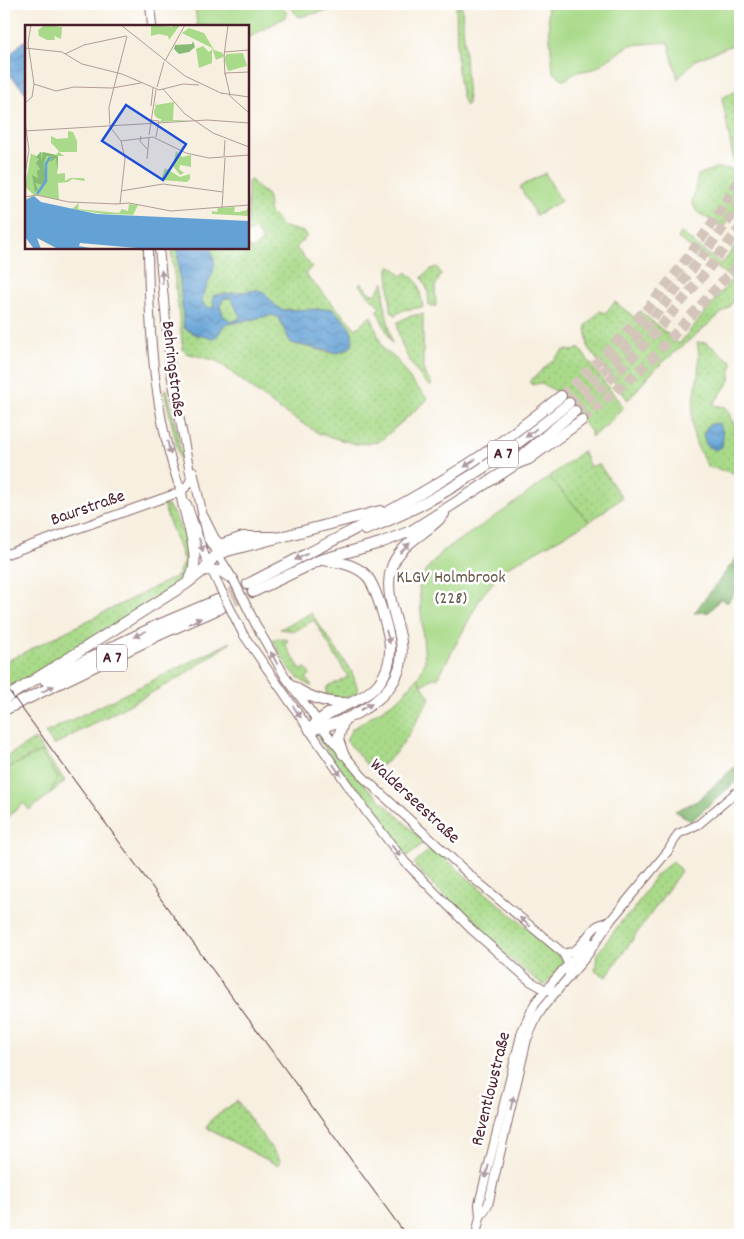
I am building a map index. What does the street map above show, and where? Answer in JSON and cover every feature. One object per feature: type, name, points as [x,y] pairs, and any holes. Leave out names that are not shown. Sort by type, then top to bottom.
[{"type":"highway","name":"A 7","points":[[560,396],[515,432],[458,471],[251,588],[320,560],[398,536],[448,509],[518,463],[528,459],[582,420]]},
{"type":"highway","name":"A 7","points":[[344,536],[382,523],[452,488],[572,407],[524,453],[518,463]]},
{"type":"highway","points":[[181,492],[196,561],[194,573],[186,584]]},
{"type":"highway","points":[[4,700],[186,584],[208,568],[218,555],[393,507]]},
{"type":"highway","points":[[320,723],[344,719],[374,703],[387,691],[396,677],[401,660],[401,643],[390,597],[391,572],[394,563],[405,548],[436,525],[448,509]]},
{"type":"highway","points":[[203,517],[214,539],[220,545],[243,537],[278,537]]},
{"type":"highway","points":[[310,730],[368,693],[383,678],[390,656],[388,636],[378,599],[369,580],[350,565],[320,560]]},
{"type":"highway","points":[[208,568],[233,579]]},
{"type":"highway","name":"A 7","points":[[4,700],[158,625],[219,604],[4,710]]},
{"type":"highway","points":[[294,687],[320,700],[349,704]]},
{"type":"highway","points":[[344,719],[338,739],[344,754]]},
{"type":"main road","points":[[150,4],[152,25]]},
{"type":"main road","name":"Behringstraße","points":[[148,249],[150,312],[156,383],[169,450],[181,492],[208,568],[243,634]]},
{"type":"main road","name":"Behringstraße","points":[[159,249],[171,373],[191,478],[181,492]]},
{"type":"main road","name":"Behringstraße","points":[[184,445],[199,490],[209,543],[233,579],[257,627]]},
{"type":"main road","name":"Baurstraße","points":[[4,555],[181,492]]},
{"type":"main road","name":"Walderseestraße","points":[[257,627],[280,668],[363,777],[452,859],[563,953],[569,965],[569,977]]},
{"type":"main road","name":"Walderseestraße","points":[[243,634],[367,812],[405,862],[471,929],[530,981],[546,990],[557,991]]},
{"type":"main road","name":"Reventlowstraße","points":[[480,1217],[488,1206],[527,1039],[536,1017],[586,957],[599,936],[668,850],[678,834],[700,824],[740,789]]},
{"type":"main road","points":[[563,953],[570,953],[577,949],[597,927],[611,920]]},
{"type":"main road","name":"Reventlowstraße","points":[[476,1235],[480,1217],[479,1204],[518,1041],[535,1003],[569,965],[599,936]]},
{"type":"main road","points":[[530,981],[536,993],[535,1003]]},
{"type":"green space","points":[[195,4],[279,4],[287,13],[285,17],[249,37],[249,25],[197,25]]},
{"type":"green space","points":[[288,4],[355,4],[299,17]]},
{"type":"green space","points":[[547,4],[740,4],[740,42],[695,60],[678,79],[668,42],[630,45],[594,69],[577,72],[564,80],[553,72]]},
{"type":"green space","points":[[456,7],[462,7],[468,103],[466,106],[462,98],[458,73]]},
{"type":"green space","points":[[740,88],[740,106],[737,111],[740,150],[740,204],[723,228],[697,212],[692,203],[698,175],[716,168],[735,169],[722,98]]},
{"type":"green space","points":[[545,173],[561,201],[536,215],[520,187]]},
{"type":"green space","points":[[250,179],[260,190],[267,194],[270,213],[284,227],[303,232],[307,236],[296,248],[312,267],[305,274],[356,329],[371,316],[383,349],[396,359],[412,382],[428,399],[379,442],[356,444],[320,434],[277,408],[217,361],[186,353],[183,350],[171,249],[177,249],[184,328],[221,331],[224,325],[273,315],[278,317],[291,343],[331,353],[348,350],[352,332],[343,319],[332,309],[283,310],[276,307],[266,295],[239,293],[216,295],[214,307],[207,308],[204,306],[204,293],[214,266],[210,249],[249,249],[249,246],[252,250],[263,240],[254,229],[249,233]]},
{"type":"green space","points":[[681,233],[722,264],[738,242],[740,243],[740,290],[729,307],[655,369],[628,400],[588,348],[586,325],[600,311],[605,313],[615,302],[634,317],[640,311],[679,344],[732,279],[678,238]]},
{"type":"green space","points":[[392,266],[402,276],[407,272],[418,283],[423,307],[403,310],[395,315],[391,311],[388,272],[389,267]]},
{"type":"green space","points":[[437,267],[441,274],[435,287],[436,306],[429,306],[428,291],[422,277],[431,269]]},
{"type":"green space","points":[[384,282],[384,301],[392,343],[377,310],[380,307],[359,285],[361,283],[370,293],[375,295]]},
{"type":"green space","points":[[224,298],[231,298],[241,318],[231,322],[223,316],[220,305]]},
{"type":"green space","points":[[423,314],[423,366],[425,375],[432,384],[430,387],[418,374],[408,357],[403,348],[398,330],[398,322],[409,316]]},
{"type":"green space","points":[[697,342],[707,343],[732,362],[730,380],[713,405],[726,407],[740,437],[739,474],[708,467],[697,446],[692,420],[699,355]]},
{"type":"green space","points":[[579,348],[623,407],[606,426],[591,437],[591,430],[587,428],[572,405],[556,391],[540,383],[532,385],[529,382],[564,350],[574,351]]},
{"type":"green space","points":[[167,389],[187,477],[184,478],[164,390]]},
{"type":"green space","points":[[583,451],[590,467],[599,464],[622,498],[589,522],[549,477]]},
{"type":"green space","name":"KLGV Holmbrook (228)","points":[[549,477],[589,522],[504,569],[481,597],[438,678],[433,678],[422,685],[418,679],[425,661],[419,587],[425,571],[443,551],[508,508]]},
{"type":"green space","points":[[163,505],[167,505],[174,515],[182,532],[190,558],[188,570],[182,579],[175,587],[12,689],[4,677],[4,657],[7,661],[177,576],[184,561]]},
{"type":"green space","points":[[740,553],[740,586],[727,603],[721,598],[709,612],[694,613]]},
{"type":"green space","points":[[311,613],[352,672],[359,693],[342,699],[326,696],[327,687],[348,677],[314,620],[295,631],[280,629]]},
{"type":"green space","points":[[273,639],[288,640],[285,644],[301,670],[306,668],[310,675],[306,678],[312,686],[299,679],[288,666]]},
{"type":"green space","points":[[231,642],[181,677],[54,745],[45,733]]},
{"type":"green space","points":[[417,678],[430,698],[397,751],[389,760],[371,770],[346,740],[352,729],[400,698]]},
{"type":"green space","points":[[320,731],[366,786],[425,842],[407,856],[404,855],[318,739],[317,732]]},
{"type":"green space","points":[[35,739],[65,781],[49,795],[58,778],[40,752],[4,770],[4,758]]},
{"type":"green space","points":[[40,752],[58,778],[49,795],[29,810],[24,803],[4,820],[4,770]]},
{"type":"green space","points":[[740,762],[740,778],[691,821],[675,811],[697,801]]},
{"type":"green space","points":[[430,849],[434,849],[560,956],[564,963],[544,986],[501,952],[415,867],[414,863]]},
{"type":"green space","points":[[673,861],[681,871],[606,977],[595,970],[597,954],[624,918],[633,911],[655,876]]},
{"type":"green space","points":[[237,1101],[281,1161],[277,1165],[206,1128],[214,1117]]},
{"type":"water","points":[[25,41],[25,92],[4,68],[12,52]]},
{"type":"water","points":[[177,249],[210,249],[214,270],[202,302],[207,308],[214,307],[213,296],[257,290],[265,294],[276,306],[283,310],[332,309],[348,325],[353,340],[352,346],[338,353],[291,343],[278,317],[272,315],[224,325],[218,335],[213,338],[197,335],[184,328]],"holes":[[[224,298],[231,298],[241,318],[231,322],[223,315],[220,305]]]},
{"type":"water","points":[[718,423],[723,432],[722,447],[715,450],[707,446],[703,435],[708,425]]},
{"type":"tunnel","points":[[561,396],[612,347],[659,295],[701,239],[740,179]]},
{"type":"tunnel","points":[[569,403],[640,333],[681,284],[740,204]]},
{"type":"tunnel","points":[[575,411],[621,369],[663,324],[740,228]]},
{"type":"tunnel","points":[[582,420],[650,361],[740,262]]},
{"type":"tunnel","points":[[217,600],[248,584]]},
{"type":"tunnel","points":[[221,608],[253,592]]},
{"type":"tram line","points":[[4,684],[406,1235]]}]
